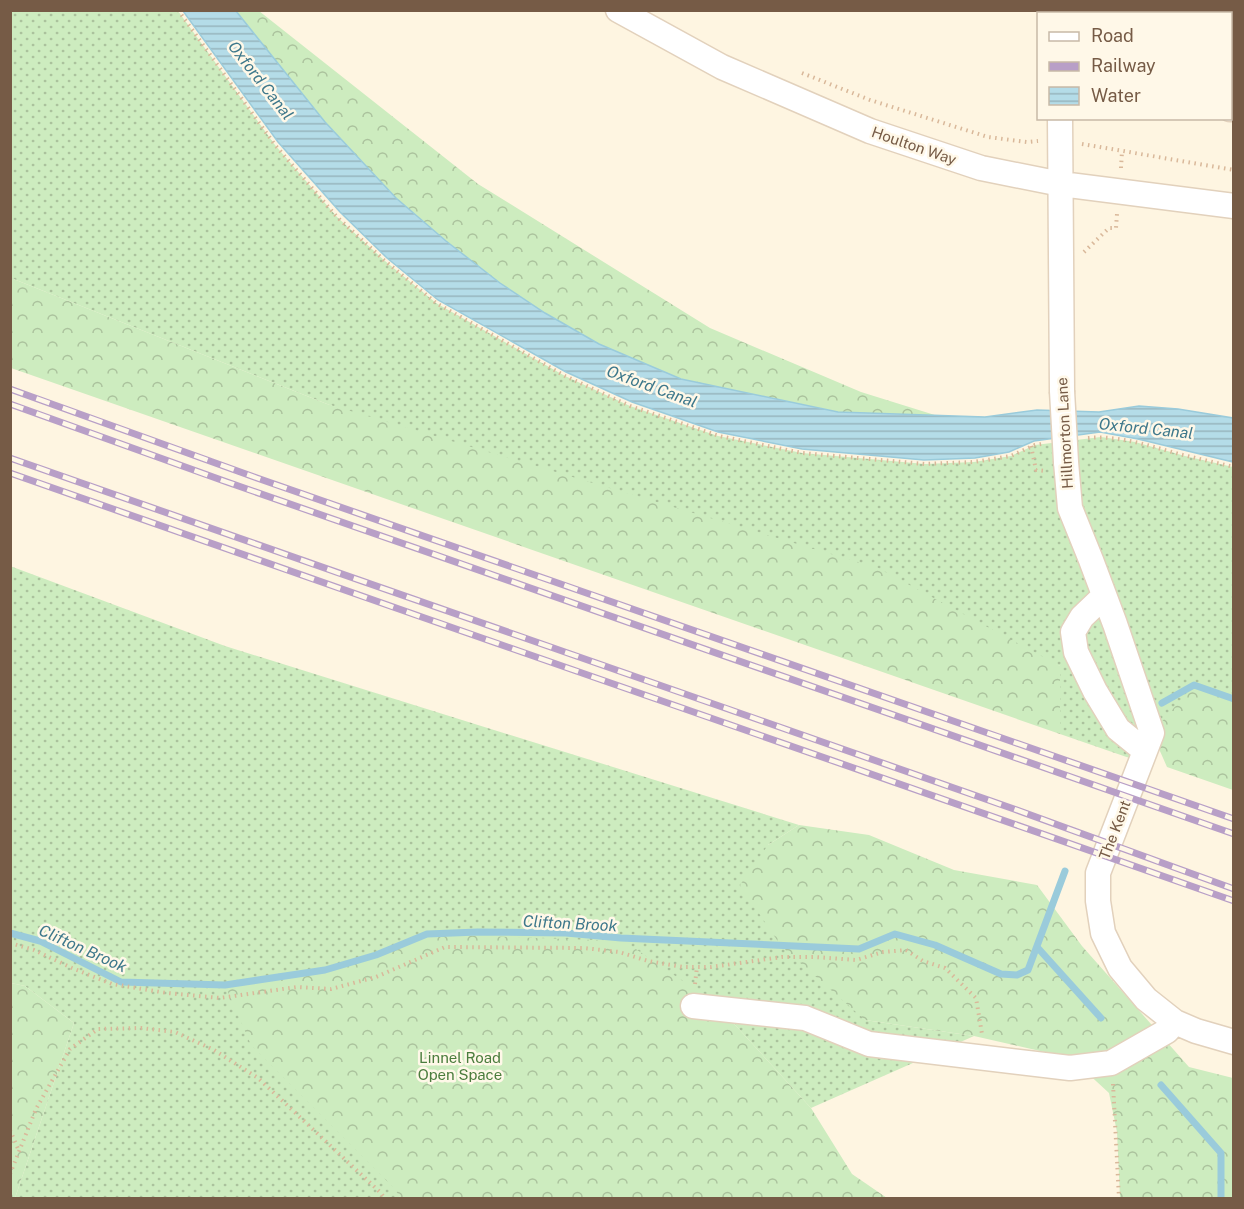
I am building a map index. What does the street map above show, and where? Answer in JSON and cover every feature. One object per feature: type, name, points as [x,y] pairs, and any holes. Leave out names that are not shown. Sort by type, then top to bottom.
[{"type":"street","name":"Houlton Way","points":[[618,10],[722,67],[870,131],[981,168],[1061,184],[1233,206]]},
{"type":"street","name":"Hillmorton Lane","points":[[1059,129],[1062,391],[1070,508],[1104,596],[1149,742]]},
{"type":"street","points":[[1104,596],[1082,617],[1073,632],[1076,652],[1095,691],[1118,729],[1149,742]]},
{"type":"street","name":"The Kent","points":[[1149,742],[1098,873],[1098,901],[1103,933],[1120,968],[1146,999],[1175,1022],[1233,1042]]},
{"type":"street","points":[[693,1006],[805,1018],[869,1044],[1070,1068],[1111,1062],[1167,1031],[1175,1022]]},
{"type":"path","points":[[178,10],[275,146],[337,217],[436,303],[565,376],[630,406],[718,436],[802,453],[925,464],[974,462],[1011,456],[1031,446],[1046,444]]},
{"type":"path","points":[[795,70],[870,100],[988,137],[1026,142],[1059,129],[1122,151],[1233,170]]},
{"type":"path","points":[[1061,272],[1109,228],[1116,228],[1122,151]]},
{"type":"path","points":[[1078,440],[1101,437],[1135,442],[1233,467]]},
{"type":"path","points":[[1031,446],[1036,470],[1042,471]]},
{"type":"path","points":[[10,943],[112,984],[167,993],[220,998],[297,987],[331,989],[376,977],[445,947],[584,948],[620,952],[648,961],[683,967],[711,967],[782,957],[856,960],[883,952],[906,950],[922,961],[945,968],[976,998],[987,1058]]},
{"type":"path","points":[[10,1174],[36,1108],[70,1049],[98,1029],[141,1028],[176,1032],[214,1050],[258,1078],[384,1198]]},
{"type":"path","points":[[1111,1062],[1119,1198]]},
{"type":"path","points":[[10,1130],[19,1152]]},
{"type":"green space","points":[[10,11],[178,11],[275,145],[337,217],[385,261],[436,303],[565,376],[630,406],[718,436],[802,453],[925,464],[974,462],[1011,456],[1035,445],[1101,437],[1135,442],[1233,467],[1233,700],[1194,685],[1141,762],[1060,734],[1060,666],[327,404],[11,278]]},
{"type":"green space","points":[[236,11],[259,11],[478,184],[710,328],[861,392],[938,416],[838,412],[681,379],[599,344],[545,313],[500,283],[396,198],[325,122]]},
{"type":"green space","points":[[11,278],[327,404],[878,568],[1060,666],[1060,734],[11,368]]},
{"type":"green space","points":[[10,566],[225,646],[799,825],[768,845],[865,1020],[974,1036],[811,1108],[715,1003],[427,934],[325,970],[226,985],[396,1189],[400,1198],[15,1198],[74,1023],[25,986],[11,983]]},
{"type":"green space","points":[[1194,685],[1233,699],[1233,790],[1167,767],[1152,733]]},
{"type":"green space","points":[[799,825],[869,835],[954,870],[1037,885],[1082,946],[1189,1067],[1233,1078],[1233,1198],[1120,1198],[1117,1132],[1109,1093],[1071,1058],[974,1036],[865,1020],[781,946],[740,885],[768,845]]},
{"type":"green space","name":"Linnel Road Open Space","points":[[427,934],[624,941],[715,1003],[811,1108],[852,1174],[887,1198],[400,1198],[395,1189],[251,1045],[225,985],[325,970]]},
{"type":"green space","points":[[11,983],[25,986],[74,1023],[15,1198],[10,1198]]},
{"type":"water","name":"Oxford Canal","points":[[183,11],[236,11],[325,122],[396,198],[500,283],[545,313],[599,344],[681,379],[838,412],[985,417],[1037,410],[1099,412],[1139,406],[1178,409],[1233,418],[1233,462],[1100,432],[1034,441],[1009,452],[975,458],[924,460],[802,449],[718,432],[632,402],[566,372],[438,300],[387,258],[340,212],[278,142]]},
{"type":"waterway","name":"Clifton Brook","points":[[1162,703],[1194,685],[1234,699]]},
{"type":"waterway","name":"Clifton Brook","points":[[10,933],[40,941],[121,982],[225,985],[325,970],[376,955],[427,934],[478,932],[566,933],[621,938],[859,949],[895,934],[935,945],[1001,974],[1017,975],[1028,970],[1065,871]]},
{"type":"waterway","points":[[1037,947],[1101,1018]]},
{"type":"waterway","points":[[1161,1085],[1221,1153],[1221,1198]]},
{"type":"railway","points":[[10,389],[257,478],[1234,819]]},
{"type":"railway","points":[[10,404],[1234,834]]},
{"type":"railway","points":[[10,458],[1014,809],[1234,889]]},
{"type":"railway","points":[[10,473],[1234,901]]}]
